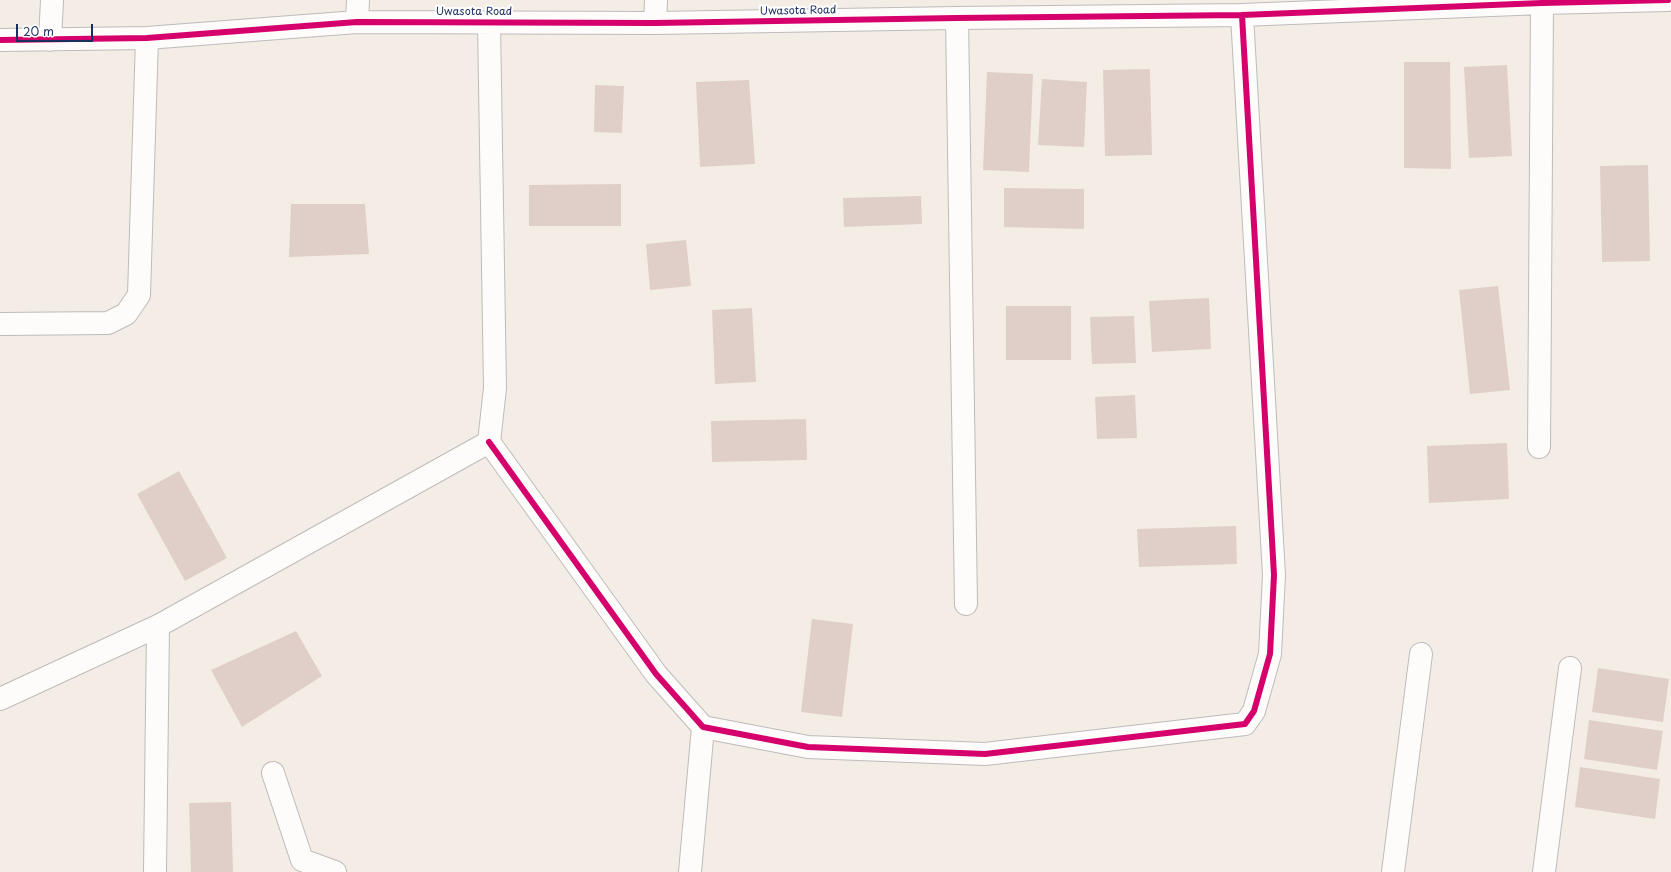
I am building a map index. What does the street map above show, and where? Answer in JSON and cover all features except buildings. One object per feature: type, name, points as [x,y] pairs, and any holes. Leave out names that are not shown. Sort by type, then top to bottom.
[{"type":"street","points":[[50,40],[52,0]]},
{"type":"street","points":[[357,22],[358,0]]},
{"type":"street","points":[[654,23],[656,0]]},
{"type":"street","name":"Uwasota Road","points":[[0,40],[146,38],[357,22],[654,23],[1242,15],[1542,3],[1668,0]]},
{"type":"street","points":[[1539,448],[1542,3]]},
{"type":"street","points":[[489,22],[494,388],[489,442],[656,674],[703,727],[808,747],[985,754],[1245,724],[1254,712],[1270,654],[1274,575],[1242,15]]},
{"type":"street","points":[[958,18],[966,604]]},
{"type":"street","points":[[0,324],[108,323],[126,314],[139,295],[146,38]]},
{"type":"street","points":[[0,699],[158,626],[489,442]]},
{"type":"street","points":[[155,872],[158,626]]},
{"type":"street","points":[[1393,872],[1421,654]]},
{"type":"street","points":[[1544,872],[1570,668]]},
{"type":"street","points":[[690,872],[703,727]]},
{"type":"street","points":[[273,773],[302,860],[335,872]]},
{"type":"cycle path","points":[[0,40],[147,38],[357,22],[655,23],[1242,15],[1542,3],[1668,0]]},
{"type":"cycle path","points":[[489,442],[656,674],[703,727],[808,747],[985,754],[1245,724],[1254,711],[1270,654],[1274,575],[1242,15]]}]
